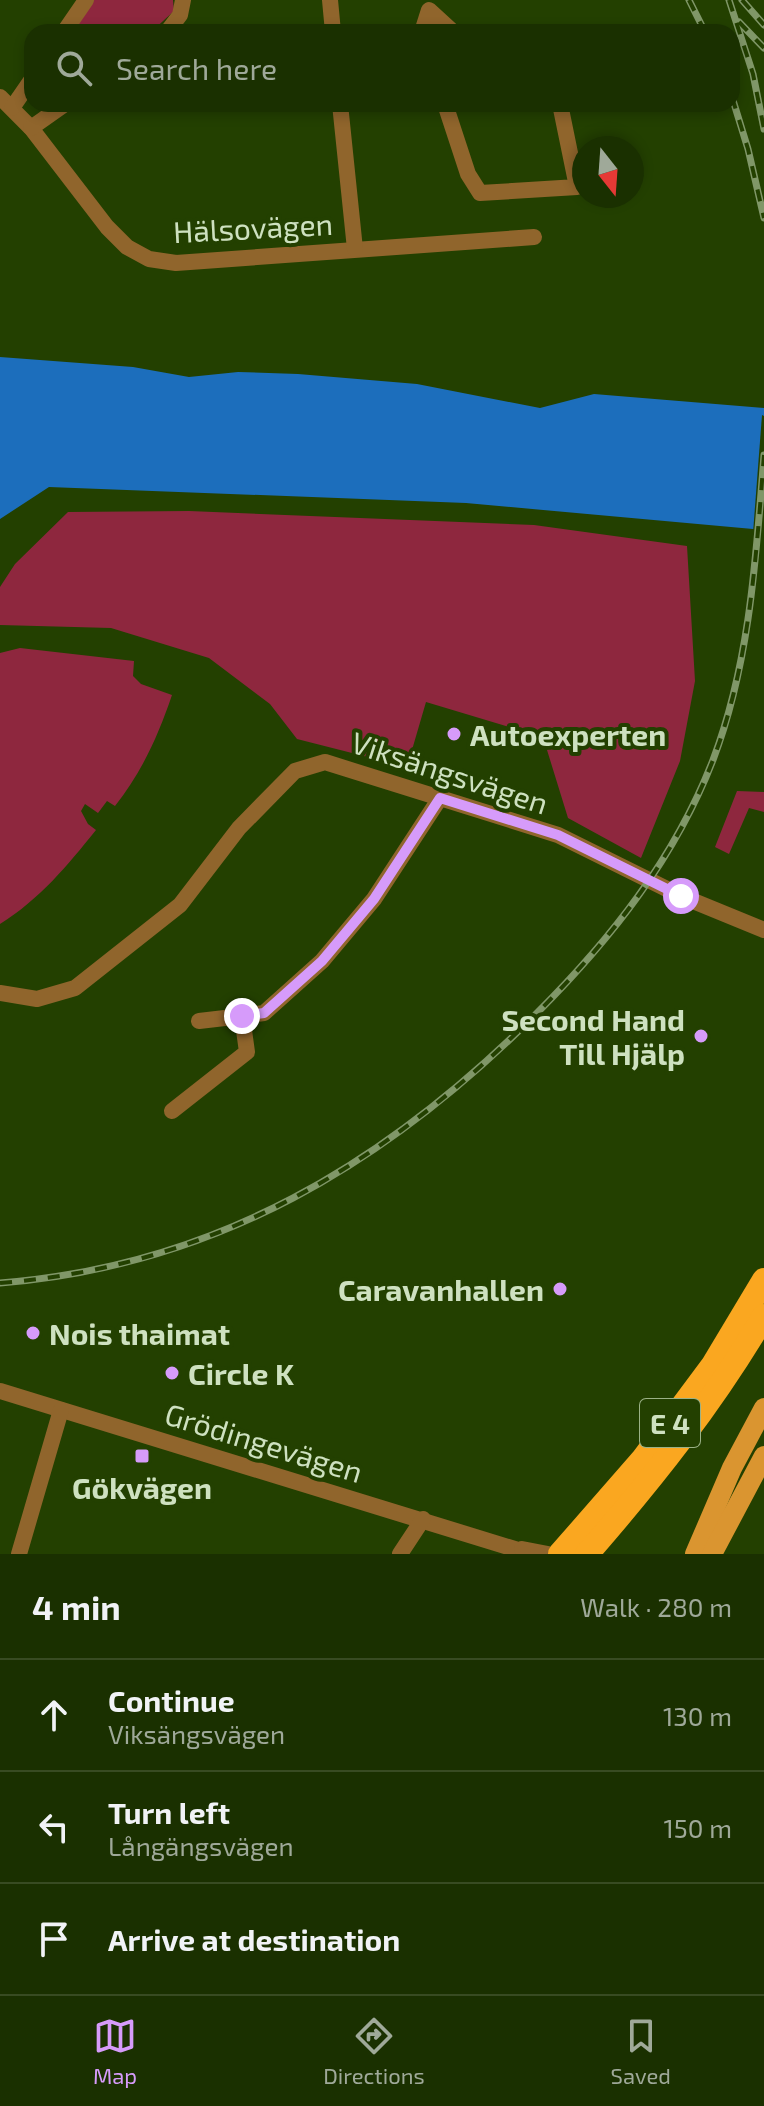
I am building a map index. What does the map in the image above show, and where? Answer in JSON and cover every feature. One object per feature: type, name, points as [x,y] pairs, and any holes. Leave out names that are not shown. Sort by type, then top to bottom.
[{"type":"highway","name":"E 4","points":[[560,1554],[643,1459],[696,1388],[764,1280]]},
{"type":"highway","name":"E 4","points":[[587,1554],[666,1461],[728,1377],[764,1316]]},
{"type":"main road","points":[[695,1554],[732,1468],[764,1408]]},
{"type":"main road","points":[[712,1554],[764,1456]]},
{"type":"street","points":[[70,24],[86,0]]},
{"type":"street","points":[[176,24],[183,0]]},
{"type":"street","points":[[330,0],[332,24]]},
{"type":"street","points":[[425,24],[429,10],[444,24]]},
{"type":"street","points":[[6,103],[24,86]]},
{"type":"street","name":"Hälsovägen","points":[[6,103],[31,128],[107,227],[127,247],[149,259],[176,263],[534,237]]},
{"type":"street","points":[[31,128],[54,112]]},
{"type":"street","points":[[341,112],[355,249]]},
{"type":"street","points":[[448,112],[468,174],[480,193],[577,187],[562,112]]},
{"type":"street","name":"Viksängsvägen","points":[[0,993],[37,999],[75,988],[180,905],[239,828],[295,771],[325,762],[558,835],[681,896],[764,930]]},
{"type":"street","points":[[199,1021],[264,1013],[322,961],[374,899],[440,798]]},
{"type":"street","points":[[172,1111],[247,1052],[242,1016]]},
{"type":"street","name":"Grödingevägen","points":[[0,1391],[531,1554]]},
{"type":"street","points":[[19,1554],[61,1410]]},
{"type":"street","points":[[400,1554],[423,1519]]},
{"type":"street","name":"Grödingevägen","points":[[513,1547],[548,1554]]},
{"type":"shaded area","points":[[91,0],[173,0],[174,11],[160,24],[75,24]]},
{"type":"shaded area","points":[[189,511],[534,525],[687,546],[695,681],[680,761],[641,858],[568,818],[543,737],[426,702],[407,767],[297,739],[270,704],[209,658],[111,628],[0,625],[0,587],[15,564],[68,512]]},
{"type":"shaded area","points":[[20,648],[134,661],[133,676],[141,684],[172,695],[148,753],[115,806],[107,801],[98,813],[85,804],[81,811],[88,824],[96,830],[40,893],[0,924],[0,653]]},
{"type":"shaded area","points":[[737,791],[764,792],[764,812],[749,808],[729,854],[715,847]]},
{"type":"water","points":[[0,357],[133,367],[189,377],[238,372],[417,384],[540,408],[594,394],[764,408],[764,530],[466,503],[49,487],[0,519]]},
{"type":"pier","points":[[764,416],[764,534],[753,533]]},
{"type":"railway","points":[[689,0],[701,24]]},
{"type":"railway","points":[[729,0],[737,24]]},
{"type":"railway","points":[[742,0],[764,25]]},
{"type":"railway","points":[[739,22],[764,48]]},
{"type":"railway","points":[[740,34],[753,74],[764,129]]},
{"type":"railway","points":[[737,112],[764,218]]},
{"type":"railway","points":[[0,1283],[79,1273],[154,1255],[225,1230],[293,1198],[358,1160],[420,1116],[480,1067],[564,985],[615,926],[660,864],[698,796],[713,760],[743,648],[754,571],[764,455]]},
{"type":"place","name":"Autoexperten","points":[[454,734]]},
{"type":"place","name":"Second Hand Till Hjälp","points":[[701,1036]]},
{"type":"place","name":"Caravanhallen","points":[[560,1289]]},
{"type":"place","name":"Nois thaimat","points":[[33,1333]]},
{"type":"place","name":"Circle K","points":[[172,1373]]},
{"type":"place","name":"Gökvägen","points":[[142,1456]]},
{"type":"route","points":[[242,1016],[264,1013],[322,961],[374,899],[440,798],[558,835],[681,896]]}]
